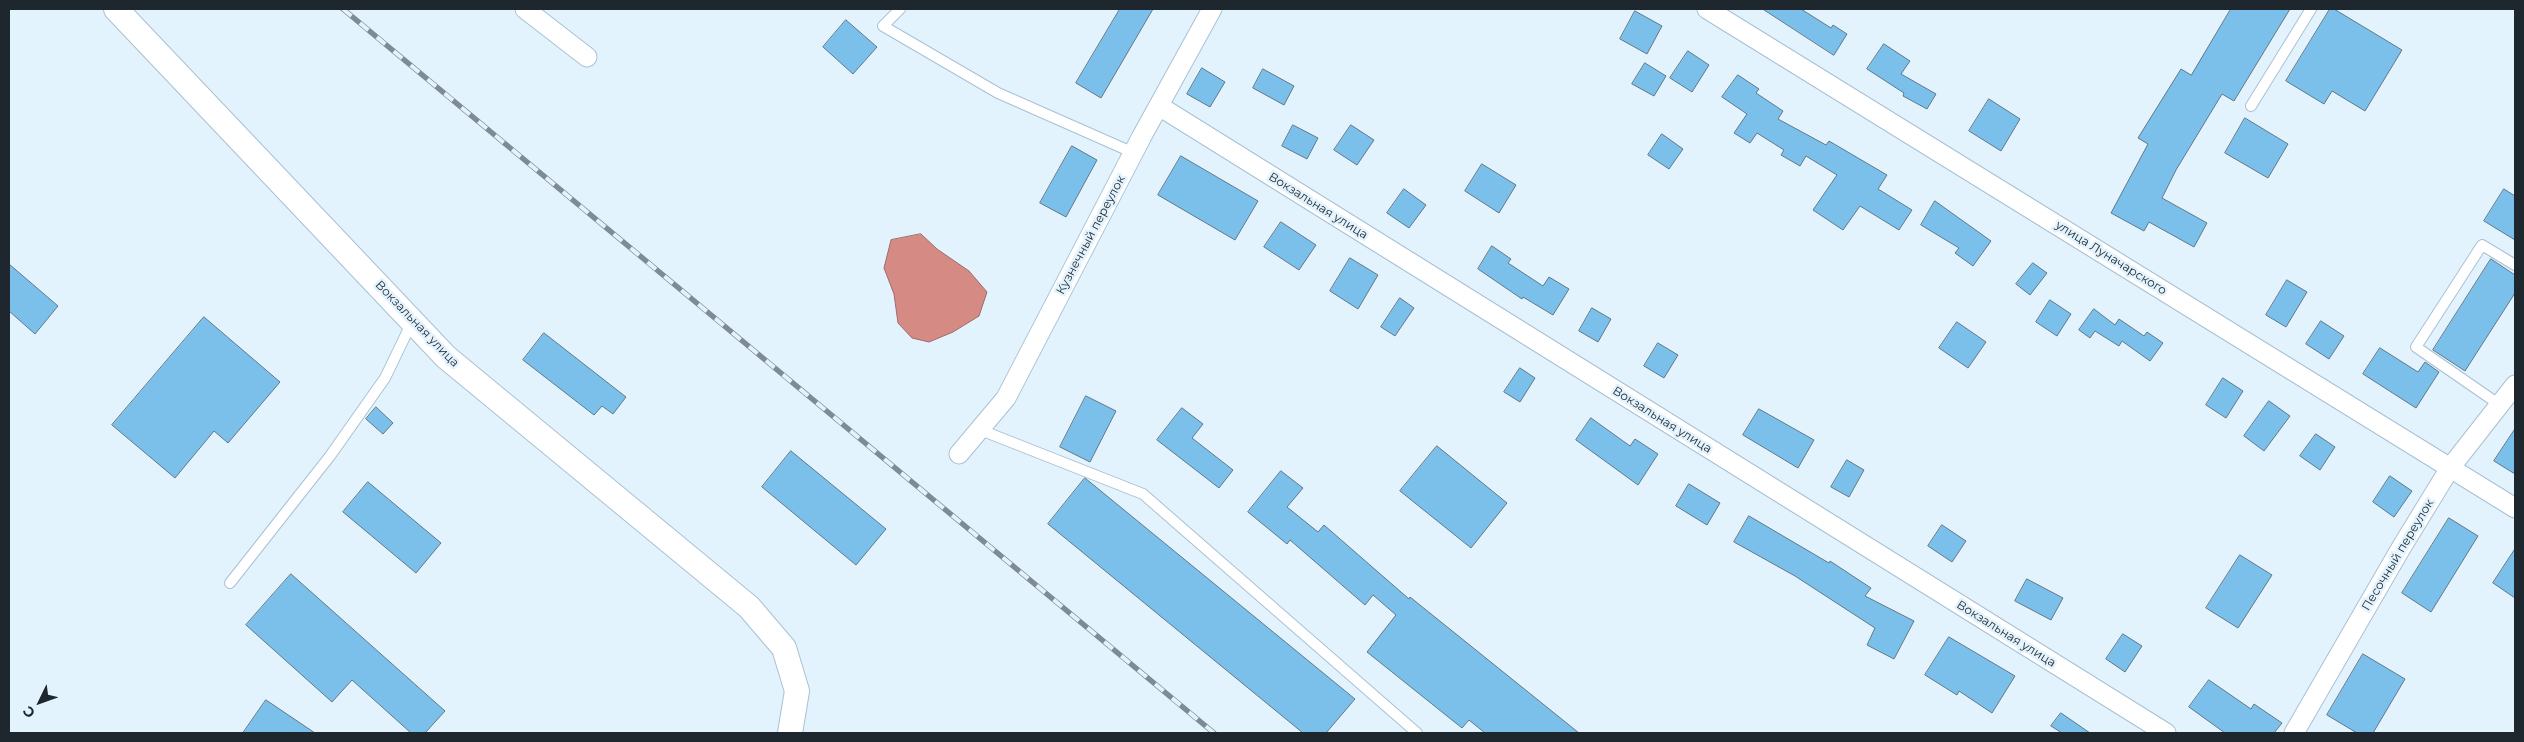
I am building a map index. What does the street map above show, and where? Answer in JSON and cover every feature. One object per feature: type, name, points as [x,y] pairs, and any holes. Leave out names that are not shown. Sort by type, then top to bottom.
[{"type":"street","name":"Вокзальная улица","points":[[116,9],[446,357],[749,607],[784,648],[798,691],[790,733]]},
{"type":"street","points":[[525,9],[587,57]]},
{"type":"street","name":"Кузнечный переулок","points":[[958,454],[978,428],[1006,398],[1134,153],[1212,9]]},
{"type":"street","name":"улица Луначарского","points":[[1707,9],[2515,508]]},
{"type":"street","name":"Вокзальная улица","points":[[1159,106],[2166,733]]},
{"type":"street","name":"Песочный переулок","points":[[2294,733],[2400,548],[2450,468],[2515,385]]},
{"type":"lane","points":[[900,9],[883,26],[998,93],[1134,153]]},
{"type":"lane","points":[[2251,106],[2312,9]]},
{"type":"lane","points":[[2500,405],[2416,347],[2482,245],[2515,265]]},
{"type":"lane","points":[[230,583],[330,456],[385,378],[412,321]]},
{"type":"lane","points":[[978,428],[1142,494],[1417,733]]},
{"type":"shaded area","points":[[921,234],[937,249],[969,271],[987,292],[979,316],[953,332],[929,342],[912,338],[898,323],[894,294],[884,268],[891,240]]},
{"type":"building","points":[[1120,9],[1153,9],[1101,98],[1076,83]]},
{"type":"building","points":[[1763,9],[1801,9],[1831,28],[1833,25],[1847,34],[1834,55]]},
{"type":"building","points":[[2231,9],[2290,9],[2234,101],[2222,94],[2176,170],[2162,198],[2207,223],[2194,247],[2149,222],[2144,231],[2111,213],[2148,144],[2138,138],[2181,69],[2191,75]]},
{"type":"building","points":[[2330,9],[2334,9],[2402,50],[2365,111],[2332,91],[2324,104],[2286,81]]},
{"type":"building","points":[[1635,11],[1662,26],[1647,54],[1620,39]]},
{"type":"building","points":[[846,20],[877,47],[853,74],[823,47]]},
{"type":"building","points":[[1884,44],[1910,61],[1901,74],[1936,94],[1927,109],[1903,96],[1904,93],[1867,69]]},
{"type":"building","points":[[1688,51],[1709,65],[1692,92],[1670,78]]},
{"type":"building","points":[[1645,63],[1666,76],[1654,96],[1632,84]]},
{"type":"building","points":[[1202,68],[1225,82],[1210,107],[1187,94]]},
{"type":"building","points":[[1263,69],[1294,86],[1284,105],[1253,88]]},
{"type":"building","points":[[1738,75],[1759,89],[1756,93],[1783,111],[1778,119],[1826,145],[1829,141],[1887,175],[1878,189],[1912,210],[1899,230],[1860,206],[1843,230],[1813,210],[1837,175],[1806,156],[1800,166],[1781,155],[1784,150],[1757,133],[1750,143],[1734,133],[1747,114],[1722,97]]},
{"type":"building","points":[[1989,99],[2020,119],[2001,151],[1969,131]]},
{"type":"building","points":[[2245,118],[2288,144],[2268,178],[2225,153]]},
{"type":"building","points":[[1293,125],[1318,138],[1307,159],[1282,146]]},
{"type":"building","points":[[1351,125],[1374,140],[1357,165],[1334,150]]},
{"type":"building","points":[[1662,134],[1683,149],[1669,169],[1648,155]]},
{"type":"building","points":[[1072,146],[1097,160],[1066,217],[1040,203]]},
{"type":"building","points":[[1181,156],[1258,201],[1235,240],[1158,195]]},
{"type":"building","points":[[1482,164],[1516,185],[1499,213],[1465,191]]},
{"type":"building","points":[[1404,189],[1426,205],[1409,228],[1387,213]]},
{"type":"building","points":[[2504,189],[2515,196],[2515,240],[2484,221]]},
{"type":"building","points":[[1935,201],[1991,241],[1973,266],[1955,253],[1959,248],[1921,225]]},
{"type":"building","points":[[1281,222],[1316,245],[1299,270],[1264,247]]},
{"type":"building","points":[[1492,246],[1511,259],[1508,263],[1543,286],[1549,277],[1569,289],[1553,315],[1523,297],[1522,299],[1478,269]]},
{"type":"building","points":[[1350,258],[1378,275],[1358,309],[1330,291]]},
{"type":"building","points":[[2491,259],[2515,275],[2515,293],[2465,371],[2433,350]]},
{"type":"building","points":[[2033,263],[2047,273],[2030,295],[2016,284]]},
{"type":"building","points":[[9,264],[58,306],[35,334],[9,311]]},
{"type":"building","points":[[2287,280],[2307,292],[2286,327],[2266,315]]},
{"type":"building","points":[[1400,298],[1414,308],[1395,336],[1381,327]]},
{"type":"building","points":[[2050,300],[2071,314],[2057,336],[2036,322]]},
{"type":"building","points":[[1592,308],[1611,319],[1598,342],[1579,331]]},
{"type":"building","points":[[2094,309],[2115,325],[2119,319],[2144,336],[2147,332],[2163,343],[2150,361],[2122,341],[2119,346],[2095,331],[2090,338],[2079,330]]},
{"type":"building","points":[[204,317],[280,382],[228,443],[214,431],[175,478],[112,425]]},
{"type":"building","points":[[2321,321],[2344,336],[2329,359],[2306,344]]},
{"type":"building","points":[[1957,322],[1986,342],[1968,368],[1939,348]]},
{"type":"building","points":[[544,333],[626,397],[613,414],[602,406],[594,415],[523,360]]},
{"type":"building","points":[[1658,343],[1678,355],[1664,378],[1644,366]]},
{"type":"building","points":[[2380,348],[2418,372],[2425,362],[2439,372],[2416,408],[2363,374]]},
{"type":"building","points":[[1520,368],[1535,378],[1520,402],[1504,392]]},
{"type":"building","points":[[2223,378],[2243,391],[2226,418],[2206,405]]},
{"type":"building","points":[[1086,396],[1116,411],[1090,462],[1060,447]]},
{"type":"building","points":[[2269,401],[2290,416],[2264,451],[2244,436]]},
{"type":"building","points":[[376,407],[393,423],[383,434],[366,419]]},
{"type":"building","points":[[1182,408],[1203,424],[1192,438],[1233,470],[1219,488],[1157,440]]},
{"type":"building","points":[[1759,409],[1814,440],[1798,468],[1743,435]]},
{"type":"building","points":[[1591,418],[1630,446],[1635,439],[1658,454],[1638,485],[1576,440]]},
{"type":"building","points":[[2515,429],[2515,474],[2494,461]]},
{"type":"building","points":[[2316,434],[2335,447],[2320,470],[2300,456]]},
{"type":"building","points":[[1437,446],[1507,503],[1471,548],[1400,491]]},
{"type":"building","points":[[791,451],[886,529],[856,565],[762,487]]},
{"type":"building","points":[[1847,460],[1864,470],[1849,497],[1831,487]]},
{"type":"building","points":[[1281,471],[1303,488],[1287,507],[1318,532],[1324,525],[1409,599],[1410,597],[1579,733],[1485,733],[1469,720],[1462,728],[1367,652],[1396,615],[1373,595],[1365,605],[1290,540],[1287,544],[1248,512]]},
{"type":"building","points":[[2390,476],[2412,491],[2394,517],[2373,502]]},
{"type":"building","points":[[1085,478],[1355,699],[1326,733],[1303,733],[1048,524]]},
{"type":"building","points":[[368,482],[441,543],[416,573],[343,512]]},
{"type":"building","points":[[1689,484],[1720,503],[1707,525],[1676,506]]},
{"type":"building","points":[[1749,516],[1829,563],[1830,561],[1871,588],[1865,596],[1914,621],[1894,659],[1867,645],[1875,628],[1795,576],[1734,542]]},
{"type":"building","points":[[2449,518],[2478,536],[2431,612],[2402,593]]},
{"type":"building","points":[[1942,525],[1966,541],[1952,562],[1928,546]]},
{"type":"building","points":[[2515,549],[2515,598],[2493,583]]},
{"type":"building","points":[[2240,555],[2272,575],[2238,628],[2206,608]]},
{"type":"building","points":[[291,574],[445,711],[425,733],[411,733],[352,680],[332,702],[246,625]]},
{"type":"building","points":[[2027,579],[2063,598],[2051,620],[2015,601]]},
{"type":"building","points":[[2123,634],[2142,646],[2125,672],[2106,659]]},
{"type":"building","points":[[1949,637],[2015,676],[1992,713],[1959,691],[1957,695],[1925,675]]},
{"type":"building","points":[[2363,654],[2405,679],[2373,733],[2357,733],[2327,715]]},
{"type":"building","points":[[2209,680],[2251,709],[2254,704],[2282,723],[2274,733],[2225,733],[2189,707]]},
{"type":"building","points":[[266,700],[315,733],[243,733]]},
{"type":"building","points":[[2061,713],[2090,733],[2062,733],[2051,726]]},
{"type":"railway","points":[[343,9],[1214,733]]}]
